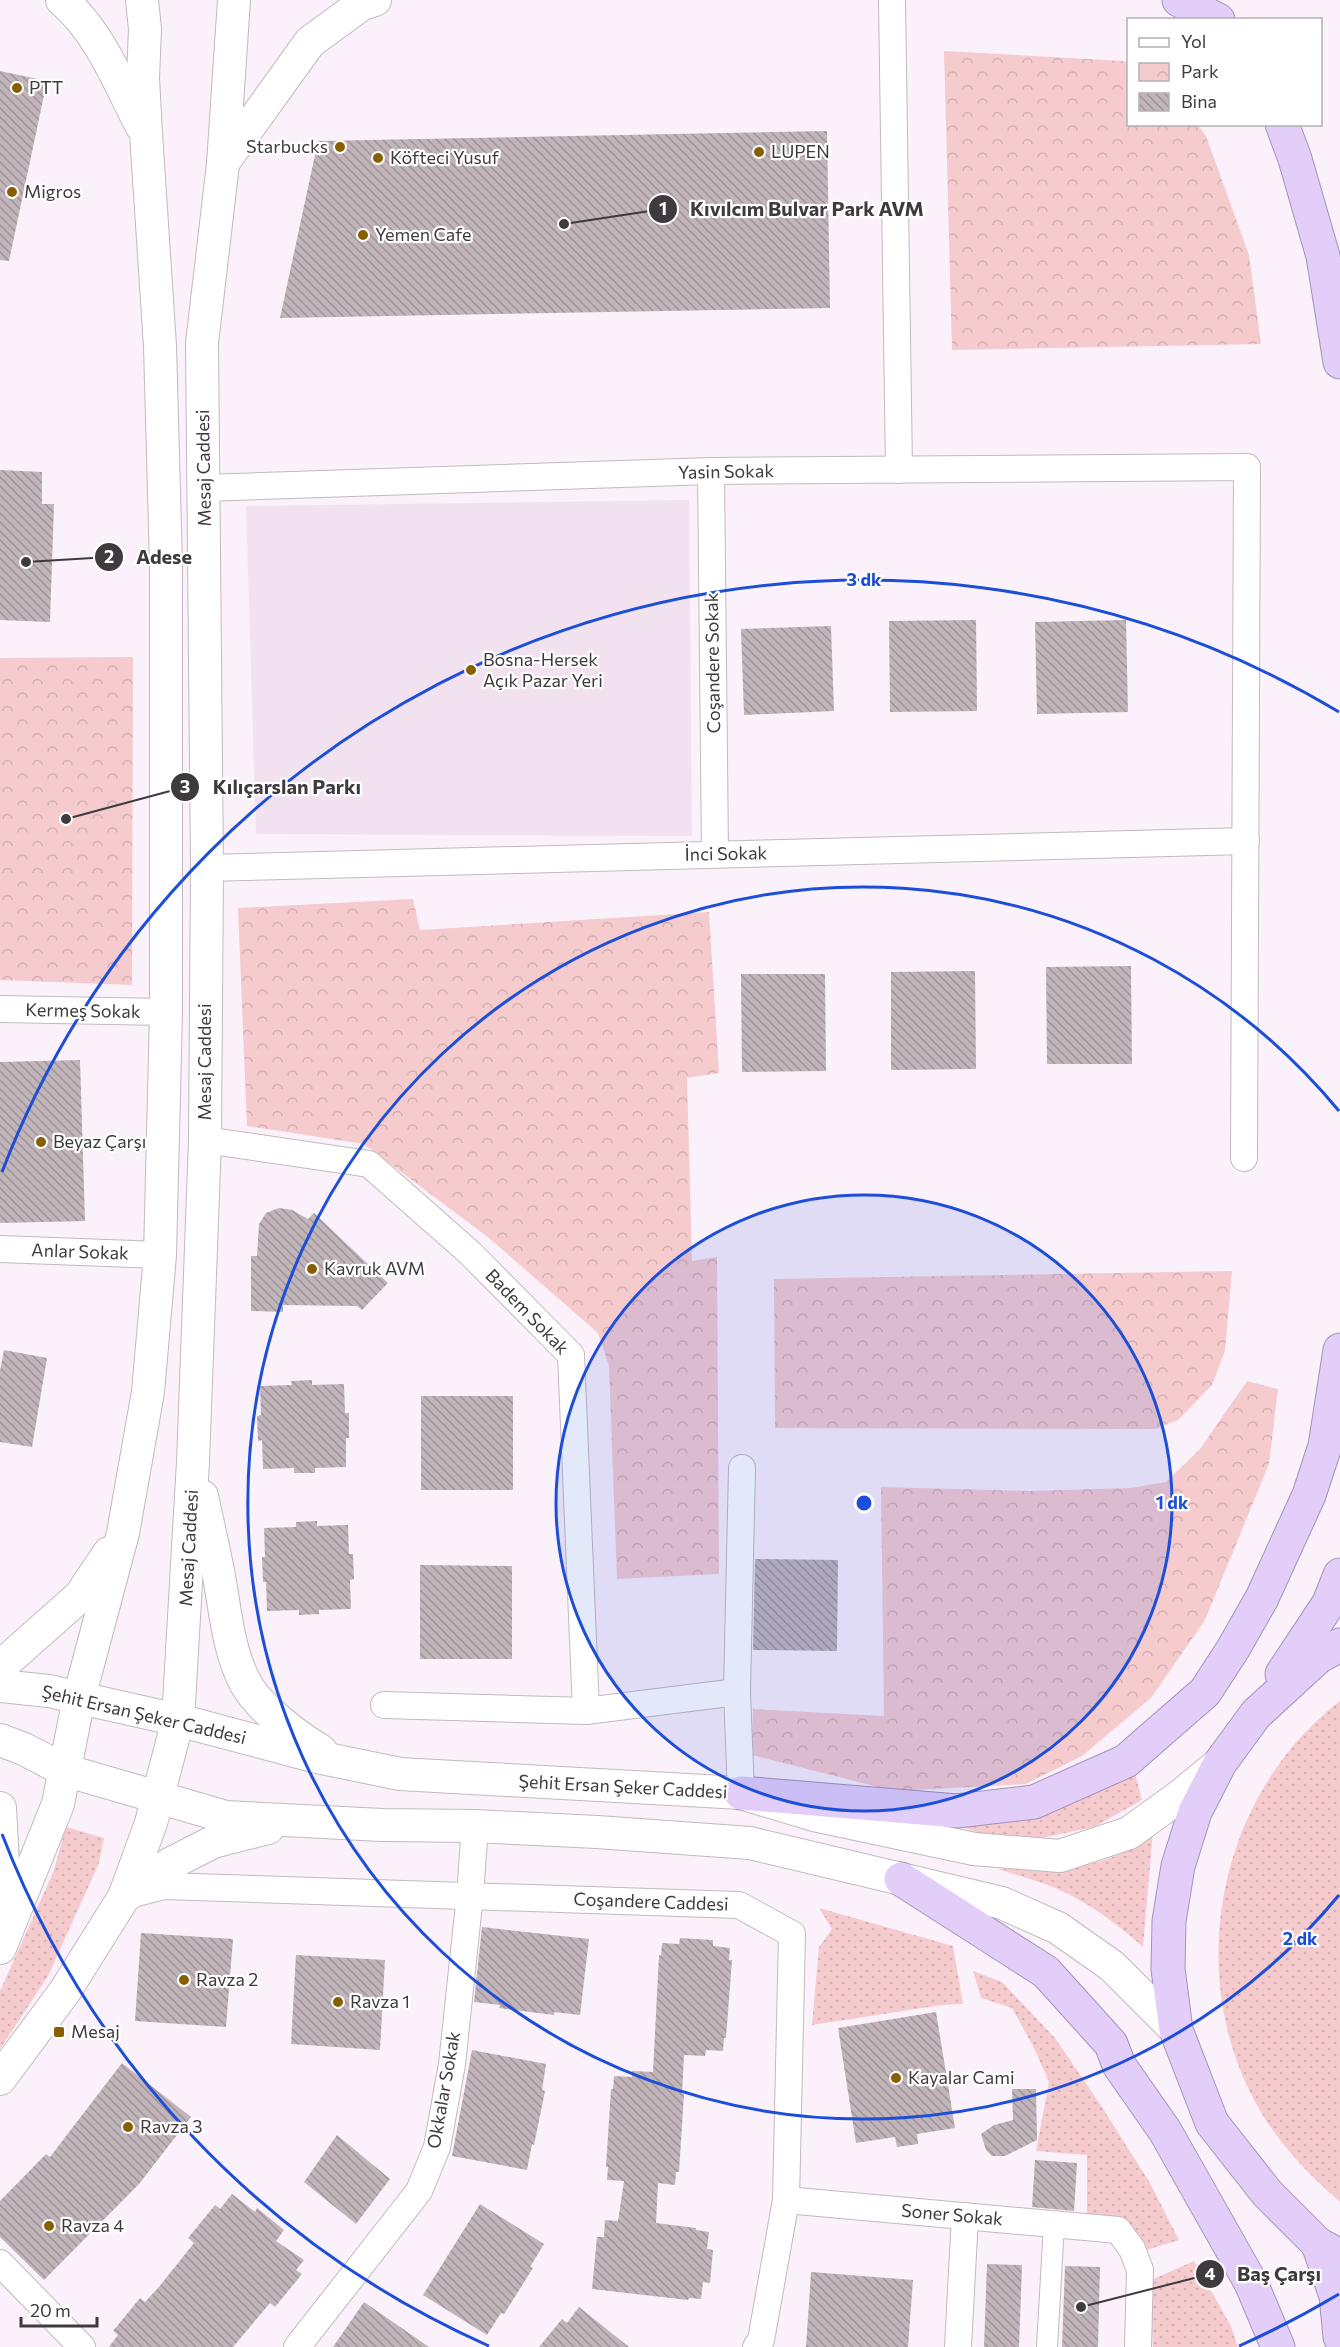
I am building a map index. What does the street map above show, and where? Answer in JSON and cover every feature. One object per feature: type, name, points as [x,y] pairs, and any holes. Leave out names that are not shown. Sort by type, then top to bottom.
[{"type":"highway","points":[[1179,0],[1214,18]]},
{"type":"highway","points":[[1283,126],[1295,159],[1323,256],[1340,362]]},
{"type":"highway","points":[[741,1793],[957,1811],[1034,1802],[1126,1761],[1205,1692],[1262,1598],[1309,1495],[1325,1446],[1340,1350]]},
{"type":"highway","points":[[1340,1575],[1329,1603],[1256,1714],[1221,1762],[1195,1812],[1178,1866],[1169,1921],[1168,1969],[1176,2030],[1212,2123],[1267,2193],[1329,2250],[1340,2337]]},
{"type":"highway","points":[[1256,1714],[1318,1657],[1340,1645]]},
{"type":"highway","points":[[901,1879],[1046,1972],[1111,2044],[1119,2065],[1166,2131],[1251,2283],[1278,2347]]},
{"type":"street","points":[[62,0],[72,8],[99,46],[146,133]]},
{"type":"street","points":[[3,1938],[58,1804],[79,1698],[123,1533],[148,1392],[160,1255],[166,1012],[166,565],[160,346],[143,78],[145,29],[142,0]]},
{"type":"street","name":"Mesaj Caddesi","points":[[0,2079],[65,1990],[124,1897],[150,1823],[178,1720],[194,1462],[206,1140],[207,868],[202,343],[222,164],[234,0]]},
{"type":"street","points":[[222,164],[310,42],[362,4],[375,0]]},
{"type":"street","points":[[892,0],[899,470]]},
{"type":"street","name":"Yasin Sokak","points":[[205,488],[711,471],[1247,467],[1246,841]]},
{"type":"street","name":"Coşandere Sokak","points":[[711,471],[715,854]]},
{"type":"street","points":[[1244,1158],[1246,841]]},
{"type":"street","name":"İnci Sokak","points":[[207,868],[1246,841]]},
{"type":"street","name":"Kermeş Sokak","points":[[0,1009],[166,1012]]},
{"type":"street","name":"Badem Sokak","points":[[206,1140],[369,1164],[470,1253],[571,1355],[586,1711]]},
{"type":"street","name":"Anlar Sokak","points":[[0,1249],[160,1255]]},
{"type":"street","points":[[194,1462],[213,1546],[230,1640],[247,1685],[273,1715],[299,1737],[337,1761]]},
{"type":"street","points":[[741,1793],[737,1692],[742,1468]]},
{"type":"street","points":[[0,1667],[80,1596],[123,1533]]},
{"type":"street","name":"Şehit Ersan Şeker Caddesi","points":[[0,1686],[36,1689],[79,1698],[178,1720],[337,1761],[400,1774],[741,1793],[814,1815],[974,1849],[1060,1856],[1129,1833],[1221,1762]]},
{"type":"street","points":[[384,1706],[586,1711],[737,1692]]},
{"type":"street","points":[[0,1740],[32,1753],[63,1770],[226,1817],[382,1825],[475,1826],[750,1843],[1002,1903],[1058,1928],[1112,1966],[1176,2030]]},
{"type":"street","points":[[0,1808],[3,1938]]},
{"type":"street","points":[[124,1897],[170,1864],[213,1842],[297,1821]]},
{"type":"street","name":"Okkalar Sokak","points":[[297,2347],[419,2191],[437,2147],[452,2064],[471,1895],[475,1826]]},
{"type":"street","name":"Coşandere Caddesi","points":[[124,1897],[164,1887],[739,1905],[792,1934],[786,2200],[760,2340],[756,2347]]},
{"type":"street","name":"Soner Sokak","points":[[786,2200],[1118,2230],[1132,2248],[1140,2271],[1138,2347]]},
{"type":"street","points":[[958,2347],[965,2216]]},
{"type":"street","points":[[1047,2347],[1054,2224]]},
{"type":"street","points":[[0,2263],[82,2347]]},
{"type":"shaded area","name":"Bosna-Hersek Açık Pazar Yeri","points":[[689,500],[692,836],[256,834],[246,506]]},
{"type":"green space","points":[[944,51],[1127,62],[1127,126],[1199,126],[1206,136],[1249,255],[1261,344],[952,350]]},
{"type":"green space","points":[[133,657],[132,985],[0,980],[0,658]]},
{"type":"green space","points":[[413,899],[420,930],[709,912],[719,1073],[687,1078],[692,1261],[717,1257],[719,1574],[617,1579],[609,1366],[598,1333],[489,1238],[364,1144],[247,1126],[238,908]]},
{"type":"green space","points":[[1232,1271],[1225,1351],[1212,1385],[1178,1420],[1155,1429],[775,1428],[774,1279]]},
{"type":"green space","points":[[1247,1381],[1278,1389],[1269,1464],[1205,1620],[1151,1698],[1082,1756],[1026,1784],[894,1791],[752,1755],[753,1709],[884,1716],[881,1487],[1031,1491],[1131,1488],[1166,1482],[1200,1449]]},
{"type":"green space","points":[[1340,1701],[1340,2202],[1298,2161],[1262,2114],[1237,2062],[1223,2006],[1218,1949],[1224,1893],[1239,1838],[1264,1787],[1298,1741]]},
{"type":"green space","points":[[1134,1769],[1142,1800],[1094,1827],[1022,1842],[978,1833],[950,1822],[986,1824],[1062,1806]]},
{"type":"green space","points":[[66,1827],[104,1838],[99,1863],[48,1976],[0,2049],[0,1991],[53,1873]]},
{"type":"green space","points":[[1153,1831],[1143,1947],[1112,1921],[1078,1899],[1053,1887],[998,1869],[1081,1866],[1118,1855],[1136,1845]]},
{"type":"green space","points":[[819,1908],[953,1946],[963,2004],[942,2005],[812,2025],[819,1947],[832,1929]]},
{"type":"green space","points":[[973,1971],[1002,1982],[1055,2038],[1150,2183],[1179,2240],[1140,2252],[1129,2221],[1087,2218],[1087,2155],[1036,2151],[1049,2082],[1012,2008],[981,1998]]},
{"type":"green space","points":[[1194,2261],[1231,2326],[1238,2347],[1153,2347],[1149,2281]]},
{"type":"building","name":"Migros","points":[[0,71],[47,81],[9,261],[0,260]]},
{"type":"building","points":[[827,131],[830,308],[280,318],[318,141]]},
{"type":"building","points":[[0,470],[42,472],[42,504],[54,504],[50,622],[0,620]]},
{"type":"building","points":[[976,620],[977,711],[890,712],[889,621]]},
{"type":"building","points":[[1126,620],[1128,712],[1037,714],[1035,622]]},
{"type":"building","points":[[831,626],[834,711],[744,715],[741,629]]},
{"type":"building","points":[[1131,966],[1132,1064],[1047,1064],[1046,967]]},
{"type":"building","points":[[975,971],[976,1069],[891,1070],[891,972]]},
{"type":"building","points":[[741,974],[825,974],[826,1071],[742,1072]]},
{"type":"building","name":"Beyaz Çarşı","points":[[80,1060],[85,1221],[0,1223],[0,1062]]},
{"type":"building","name":"Kavruk AVM","points":[[279,1208],[292,1210],[308,1219],[314,1213],[388,1283],[362,1310],[357,1306],[283,1305],[283,1312],[251,1311],[251,1256],[257,1256],[259,1224],[266,1213]]},
{"type":"building","points":[[4,1350],[47,1358],[32,1447],[0,1442],[0,1371]]},
{"type":"building","points":[[312,1380],[312,1385],[344,1384],[345,1413],[349,1413],[346,1467],[315,1468],[315,1473],[294,1473],[294,1468],[263,1469],[262,1440],[258,1441],[257,1416],[261,1415],[260,1386],[292,1385],[291,1381]]},
{"type":"building","points":[[421,1396],[513,1396],[513,1490],[421,1490]]},
{"type":"building","points":[[317,1521],[317,1526],[348,1525],[349,1554],[353,1554],[354,1579],[350,1580],[351,1609],[319,1610],[319,1614],[299,1615],[299,1610],[267,1611],[262,1557],[265,1557],[264,1528],[296,1527],[296,1522]]},
{"type":"building","points":[[755,1559],[838,1560],[837,1651],[753,1650]]},
{"type":"building","points":[[420,1565],[512,1566],[512,1659],[420,1659]]},
{"type":"building","points":[[482,1927],[589,1939],[580,2015],[554,2012],[554,2015],[499,2008],[500,2005],[474,2002]]},
{"type":"building","name":"Ravza 2","points":[[141,1933],[233,1939],[226,2027],[135,2021]]},
{"type":"building","points":[[680,1938],[713,1940],[713,1946],[730,1948],[729,1960],[732,1960],[723,2051],[706,2050],[705,2056],[684,2055],[679,2172],[676,2172],[675,2185],[658,2183],[656,2223],[709,2232],[707,2249],[713,2250],[710,2283],[703,2282],[701,2299],[689,2298],[688,2300],[592,2289],[597,2237],[604,2237],[605,2220],[618,2221],[624,2181],[607,2180],[611,2089],[613,2089],[614,2076],[632,2077],[632,2071],[653,2072],[659,1955],[661,1956],[662,1943],[679,1944]]},
{"type":"building","name":"Ravza 1","points":[[296,1955],[385,1960],[380,2050],[291,2044]]},
{"type":"building","name":"Kayalar Cami","points":[[936,2012],[955,2128],[917,2134],[918,2144],[897,2147],[895,2137],[856,2143],[838,2028]]},
{"type":"building","points":[[472,2050],[546,2064],[542,2090],[545,2091],[527,2170],[452,2156]]},
{"type":"building","points":[[122,2063],[191,2117],[139,2184],[44,2280],[0,2237],[0,2201],[46,2154],[50,2157]]},
{"type":"building","points":[[1012,2089],[1036,2089],[1037,2140],[1005,2156],[992,2156],[986,2150],[981,2134],[994,2125],[1013,2120]]},
{"type":"building","points":[[337,2135],[390,2179],[356,2224],[304,2182]]},
{"type":"building","points":[[1035,2160],[1077,2163],[1074,2211],[1032,2207]]},
{"type":"building","points":[[232,2194],[255,2212],[257,2208],[284,2230],[276,2241],[304,2260],[296,2270],[302,2274],[275,2307],[270,2303],[233,2347],[109,2347],[118,2335],[113,2331],[140,2298],[145,2302],[158,2288],[194,2243],[188,2238],[215,2205],[220,2209]]},
{"type":"building","points":[[480,2204],[544,2244],[530,2267],[533,2268],[504,2314],[501,2313],[487,2335],[423,2295]]},
{"type":"building","points":[[987,2264],[1022,2265],[1019,2347],[984,2347]]},
{"type":"building","points":[[1065,2266],[1100,2267],[1098,2347],[1062,2347]]},
{"type":"building","points":[[811,2272],[913,2280],[908,2347],[806,2347]]},
{"type":"building","points":[[364,2302],[429,2347],[333,2347]]},
{"type":"building","points":[[579,2307],[629,2347],[539,2347],[562,2319],[567,2323]]},
{"type":"place","name":"PTT","points":[[17,88]]},
{"type":"place","name":"Starbucks","points":[[340,147]]},
{"type":"place","name":"LUPEN","points":[[759,152]]},
{"type":"place","name":"Köfteci Yusuf","points":[[378,158]]},
{"type":"place","name":"Migros","points":[[12,192]]},
{"type":"place","name":"Kıvılcım Bulvar Park AVM","points":[[564,224]]},
{"type":"place","name":"Yemen Cafe","points":[[363,235]]},
{"type":"place","name":"Adese","points":[[26,562]]},
{"type":"place","name":"Bosna-Hersek Açık Pazar Yeri","points":[[471,670]]},
{"type":"place","name":"Kılıçarslan Parkı","points":[[66,819]]},
{"type":"place","name":"Beyaz Çarşı","points":[[41,1142]]},
{"type":"place","name":"Kavruk AVM","points":[[312,1269]]},
{"type":"place","name":"Ravza 2","points":[[184,1980]]},
{"type":"place","name":"Ravza 1","points":[[338,2002]]},
{"type":"place","name":"Mesaj","points":[[59,2032]]},
{"type":"place","name":"Kayalar Cami","points":[[896,2078]]},
{"type":"place","name":"Ravza 3","points":[[128,2127]]},
{"type":"place","name":"Ravza 4","points":[[49,2226]]},
{"type":"place","name":"Baş Çarşı","points":[[1081,2307]]}]
